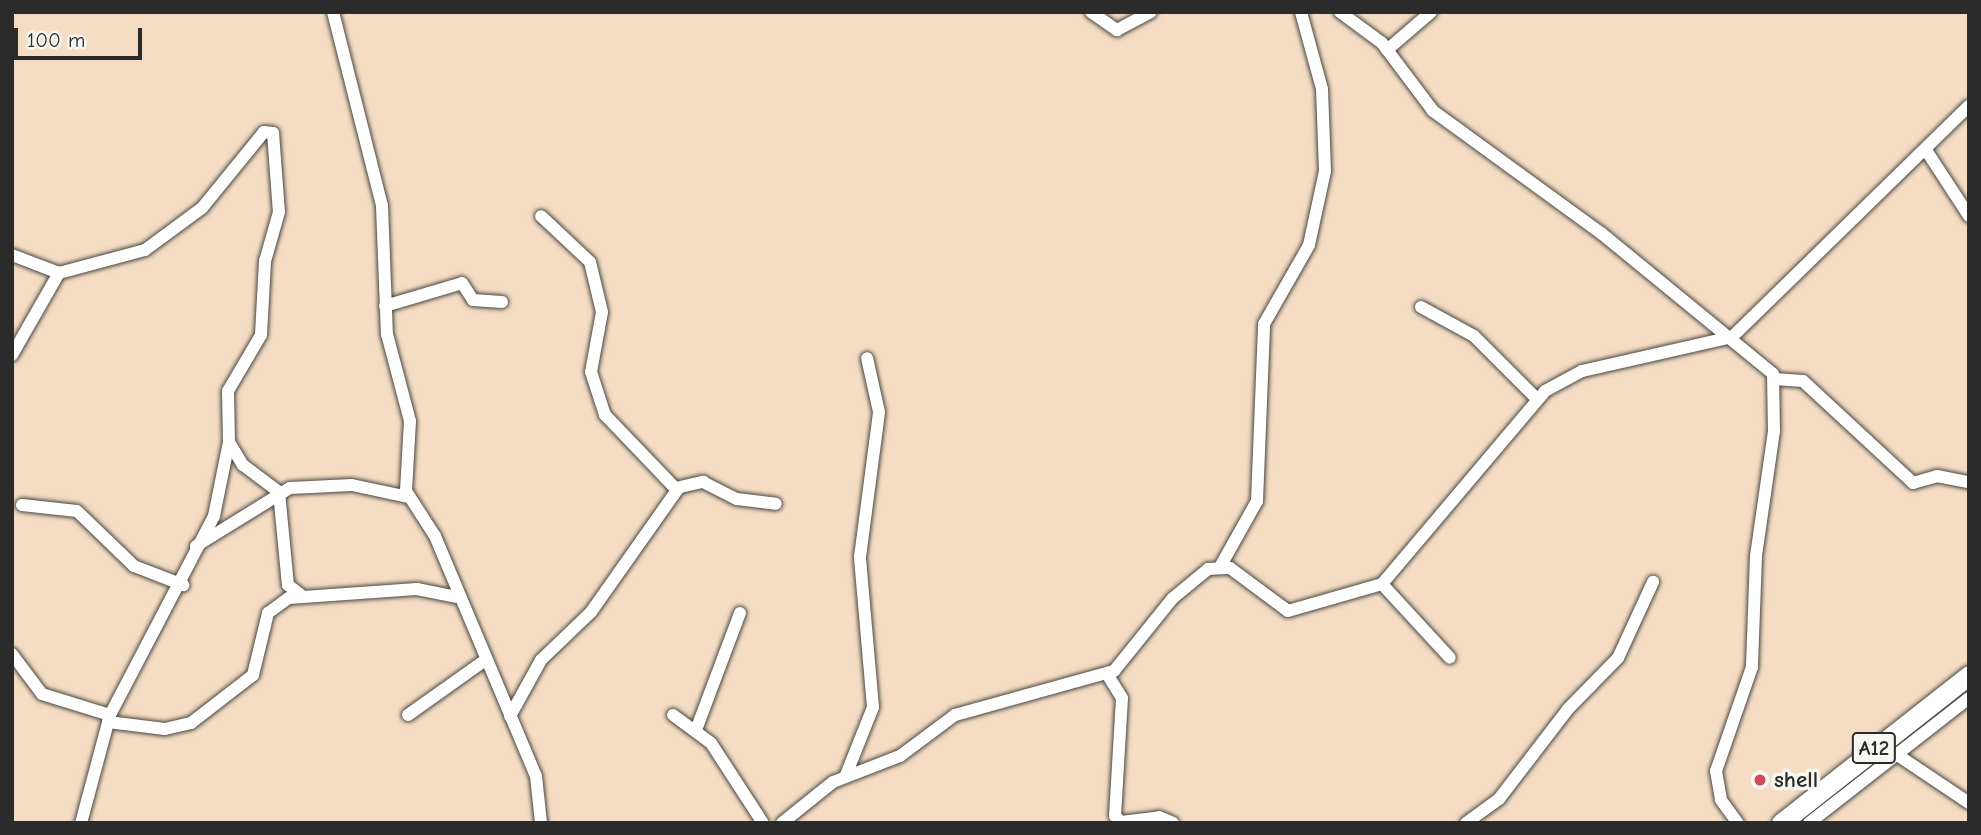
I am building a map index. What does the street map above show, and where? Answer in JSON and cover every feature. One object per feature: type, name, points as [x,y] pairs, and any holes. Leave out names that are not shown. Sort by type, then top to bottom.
[{"type":"highway","name":"A12","points":[[1781,823],[1969,675]]},
{"type":"street","points":[[333,12],[382,206],[385,306],[410,421],[408,496],[436,536],[457,597],[541,791],[541,823]]},
{"type":"street","points":[[1091,12],[1118,30],[1151,12]]},
{"type":"street","points":[[782,823],[846,775],[900,755],[976,705],[1107,674],[1129,658],[1188,583],[1220,567],[1257,501],[1264,324],[1309,245],[1325,171],[1322,89],[1301,12]]},
{"type":"street","points":[[1340,12],[1387,50],[1433,111],[1732,337],[1774,379],[1803,381],[1913,483],[1937,476],[1969,482]]},
{"type":"street","points":[[1387,50],[1432,12]]},
{"type":"street","points":[[1220,567],[1288,611],[1382,584],[1536,398],[1582,371],[1732,337],[1969,107]]},
{"type":"street","points":[[12,255],[59,273],[156,242],[208,202],[271,130],[279,212],[265,261],[260,341],[228,391],[229,442],[214,516],[192,548],[183,585],[109,718],[81,823]]},
{"type":"street","points":[[1926,150],[1969,216]]},
{"type":"street","points":[[541,216],[590,262],[602,312],[591,372],[605,415],[677,488]]},
{"type":"street","points":[[12,355],[59,273]]},
{"type":"street","points":[[385,306],[462,283],[473,300],[502,302]]},
{"type":"street","points":[[1421,307],[1474,336],[1536,398]]},
{"type":"street","points":[[846,775],[873,707],[860,557],[879,412],[865,370],[867,358]]},
{"type":"street","points":[[1738,823],[1721,800],[1716,771],[1752,667],[1774,379]]},
{"type":"street","points":[[229,442],[243,465],[279,492],[288,585],[301,595]]},
{"type":"street","points":[[510,716],[541,660],[591,612],[677,488],[703,482],[737,499],[776,504]]},
{"type":"street","points":[[192,548],[279,492],[352,485],[408,496]]},
{"type":"street","points":[[22,505],[77,511],[134,566],[183,585]]},
{"type":"street","points":[[1466,823],[1499,799],[1568,709],[1618,658],[1653,582]]},
{"type":"street","points":[[1382,584],[1450,658]]},
{"type":"street","points":[[12,654],[42,694],[109,718],[165,729],[191,723],[253,675],[268,613],[301,595],[363,597],[416,589],[457,597]]},
{"type":"street","points":[[696,730],[740,613]]},
{"type":"street","points":[[408,715],[484,661]]},
{"type":"street","points":[[1107,674],[1122,698],[1115,723],[1115,816],[1122,822],[1159,817],[1173,823]]},
{"type":"street","points":[[1809,823],[1968,700]]},
{"type":"street","points":[[673,715],[711,743],[763,823]]},
{"type":"street","points":[[1896,754],[1969,803]]},
{"type":"place","name":"shell","points":[[1760,780]]}]
